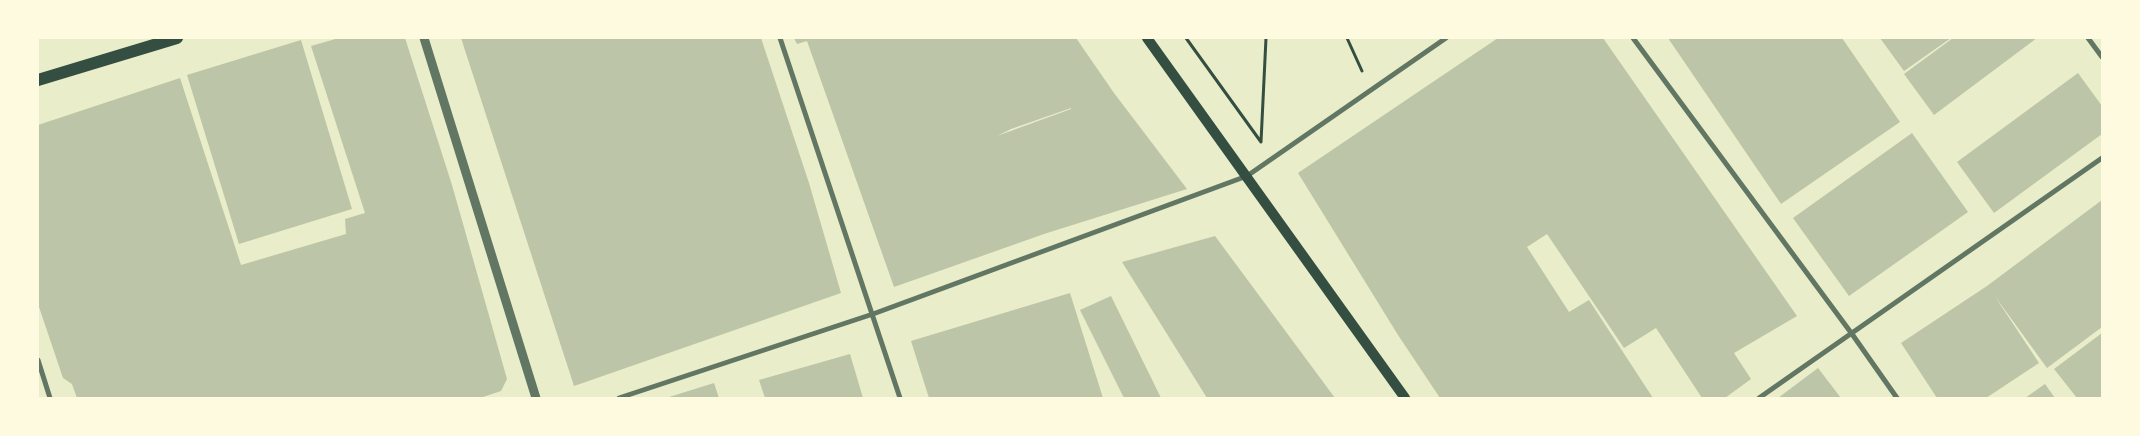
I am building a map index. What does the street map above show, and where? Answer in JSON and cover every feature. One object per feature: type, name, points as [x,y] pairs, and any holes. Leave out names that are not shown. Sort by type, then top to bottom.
[{"type":"main road","points":[[38,80],[177,38]]},
{"type":"main road","points":[[1147,38],[1405,398]]},
{"type":"street","points":[[424,38],[536,398]]},
{"type":"street","points":[[780,38],[874,314],[900,398]]},
{"type":"street","points":[[619,398],[874,314],[1247,176],[1446,38]]},
{"type":"street","points":[[1634,38],[1852,334],[1896,398]]},
{"type":"street","points":[[2088,38],[2102,57]]},
{"type":"street","points":[[1759,398],[2102,158]]},
{"type":"street","points":[[38,360],[50,398]]},
{"type":"path","points":[[1186,38],[1261,142]]},
{"type":"path","points":[[1247,176],[1261,142],[1266,38]]},
{"type":"path","points":[[1347,38],[1371,90]]},
{"type":"path","points":[[1355,76],[1369,66]]},
{"type":"path","points":[[1261,142],[1268,137]]},
{"type":"building","points":[[339,38],[405,38],[452,185],[507,379],[501,391],[480,398],[77,398],[72,384],[63,378],[38,304],[38,125],[180,78],[241,265],[346,234],[345,219],[365,213],[311,46]]},
{"type":"building","points":[[461,38],[761,38],[809,183],[841,293],[574,386]]},
{"type":"building","points":[[794,38],[1076,38],[1114,93],[1187,189],[1044,234],[894,287],[807,41],[797,44]],"holes":[[[1071,109],[997,136],[1011,129]]]},
{"type":"building","points":[[1498,38],[1603,38],[1797,316],[1734,353],[1751,379],[1725,398],[1702,398],[1656,328],[1624,348],[1547,234],[1527,247],[1569,312],[1589,300],[1653,398],[1440,398],[1398,335],[1298,173]]},
{"type":"building","points":[[1668,38],[1842,38],[1900,122],[1781,204]]},
{"type":"building","points":[[1880,38],[1951,38],[1904,71]]},
{"type":"building","points":[[1953,38],[2037,38],[1934,115],[1904,74]]},
{"type":"building","points":[[301,40],[352,209],[239,244],[187,75]]},
{"type":"building","points":[[2078,73],[2102,106],[2102,134],[1994,213],[1957,162]]},
{"type":"building","points":[[1912,133],[1968,212],[1849,296],[1793,218]]},
{"type":"building","points":[[2102,200],[2102,327],[2047,368],[1994,295],[2039,363],[1986,398],[1937,398],[1901,343],[1987,286]]},
{"type":"building","points":[[1215,236],[1335,398],[1207,398],[1122,262]]},
{"type":"building","points":[[1070,293],[1103,398],[929,398],[911,341]]},
{"type":"building","points":[[1111,296],[1161,398],[1124,398],[1080,310]]},
{"type":"building","points":[[2102,333],[2102,398],[2077,398],[2054,369]]},
{"type":"building","points":[[850,354],[863,398],[765,398],[759,380]]},
{"type":"building","points":[[1818,368],[1841,398],[1778,398]]},
{"type":"building","points":[[714,383],[719,398],[666,398]]},
{"type":"building","points":[[2045,384],[2055,398],[2025,398]]}]
